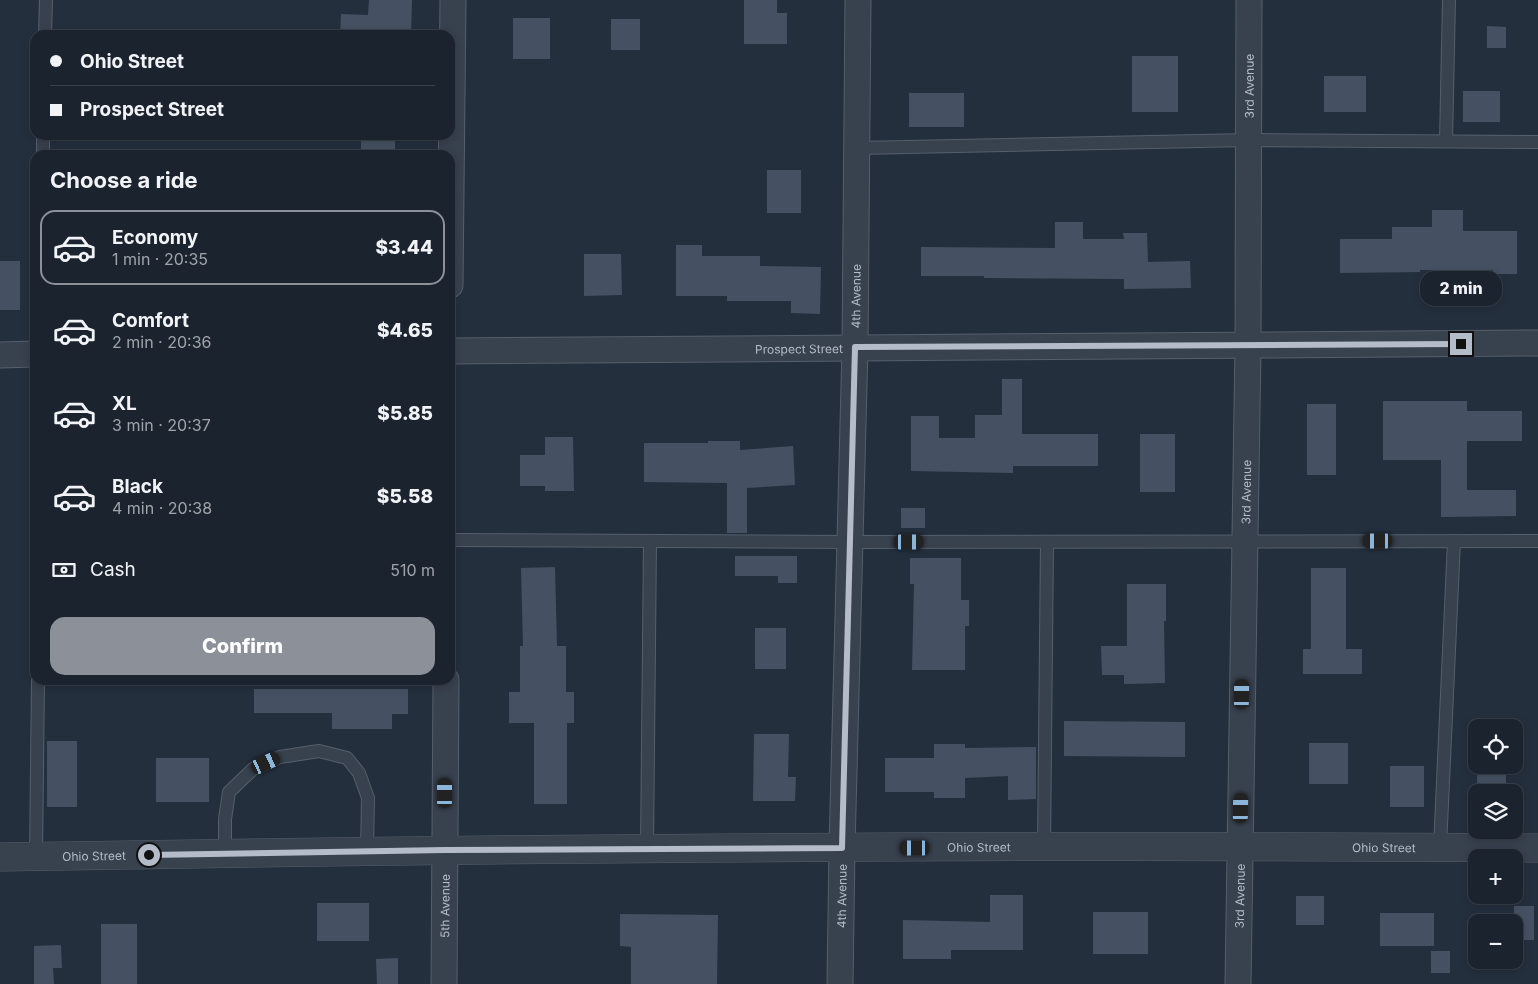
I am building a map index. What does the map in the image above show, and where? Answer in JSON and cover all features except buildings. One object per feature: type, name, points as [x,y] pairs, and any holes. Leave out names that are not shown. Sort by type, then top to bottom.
[{"type":"street","points":[[453,0],[453,30]]},
{"type":"street","name":"4th Avenue","points":[[840,984],[855,347],[858,0]]},
{"type":"street","name":"3rd Avenue","points":[[1238,984],[1248,346],[1249,0]]},
{"type":"street","name":"Prospect Street","points":[[455,351],[1538,343]]},
{"type":"street","points":[[0,355],[30,354]]},
{"type":"street","name":"5th Avenue","points":[[444,984],[446,685]]},
{"type":"street","name":"Ohio Street","points":[[0,857],[445,850],[1240,846],[1538,848]]},
{"type":"lane","points":[[45,30],[46,0]]},
{"type":"lane","points":[[1446,141],[1448,0]]},
{"type":"lane","points":[[857,148],[1248,140],[1538,142]]},
{"type":"lane","points":[[455,540],[850,542],[1538,541]]},
{"type":"lane","points":[[647,849],[650,541]]},
{"type":"lane","points":[[1440,847],[1454,541]]},
{"type":"lane","points":[[1044,847],[1047,542]]},
{"type":"lane","points":[[36,857],[38,685]]},
{"type":"lane","points":[[225,854],[225,820],[229,792],[253,769],[280,757],[319,751],[347,758],[359,773],[368,798],[366,851]]},
{"type":"route","points":[[149,855],[445,850],[842,848],[855,347],[1461,344]]}]
